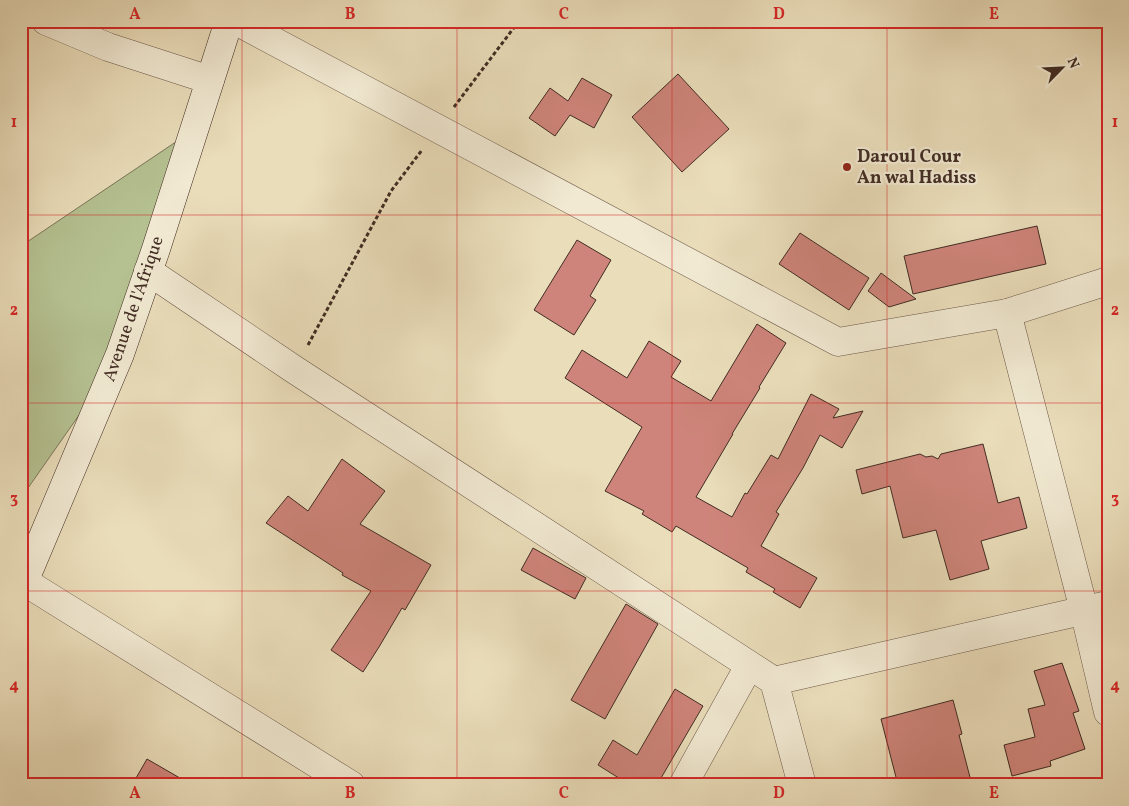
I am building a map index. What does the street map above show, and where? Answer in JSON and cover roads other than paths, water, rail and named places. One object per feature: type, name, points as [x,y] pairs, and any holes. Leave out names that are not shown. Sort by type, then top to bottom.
[{"type":"street","points":[[46,21],[108,48],[210,80]]},
{"type":"street","name":"Avenue de l'Afrique","points":[[23,586],[102,400],[148,270],[229,21]]},
{"type":"street","points":[[236,21],[838,342],[1007,313],[1108,281]]},
{"type":"street","points":[[148,270],[294,370],[774,681],[1096,607]]},
{"type":"street","points":[[1007,313],[1096,607],[1108,712]]},
{"type":"street","points":[[23,586],[319,776],[351,785]]},
{"type":"street","points":[[683,785],[749,666]]},
{"type":"street","points":[[774,681],[802,785]]},
{"type":"place","name":"Daroul Cour An wal Hadiss","points":[[847,167]]}]
